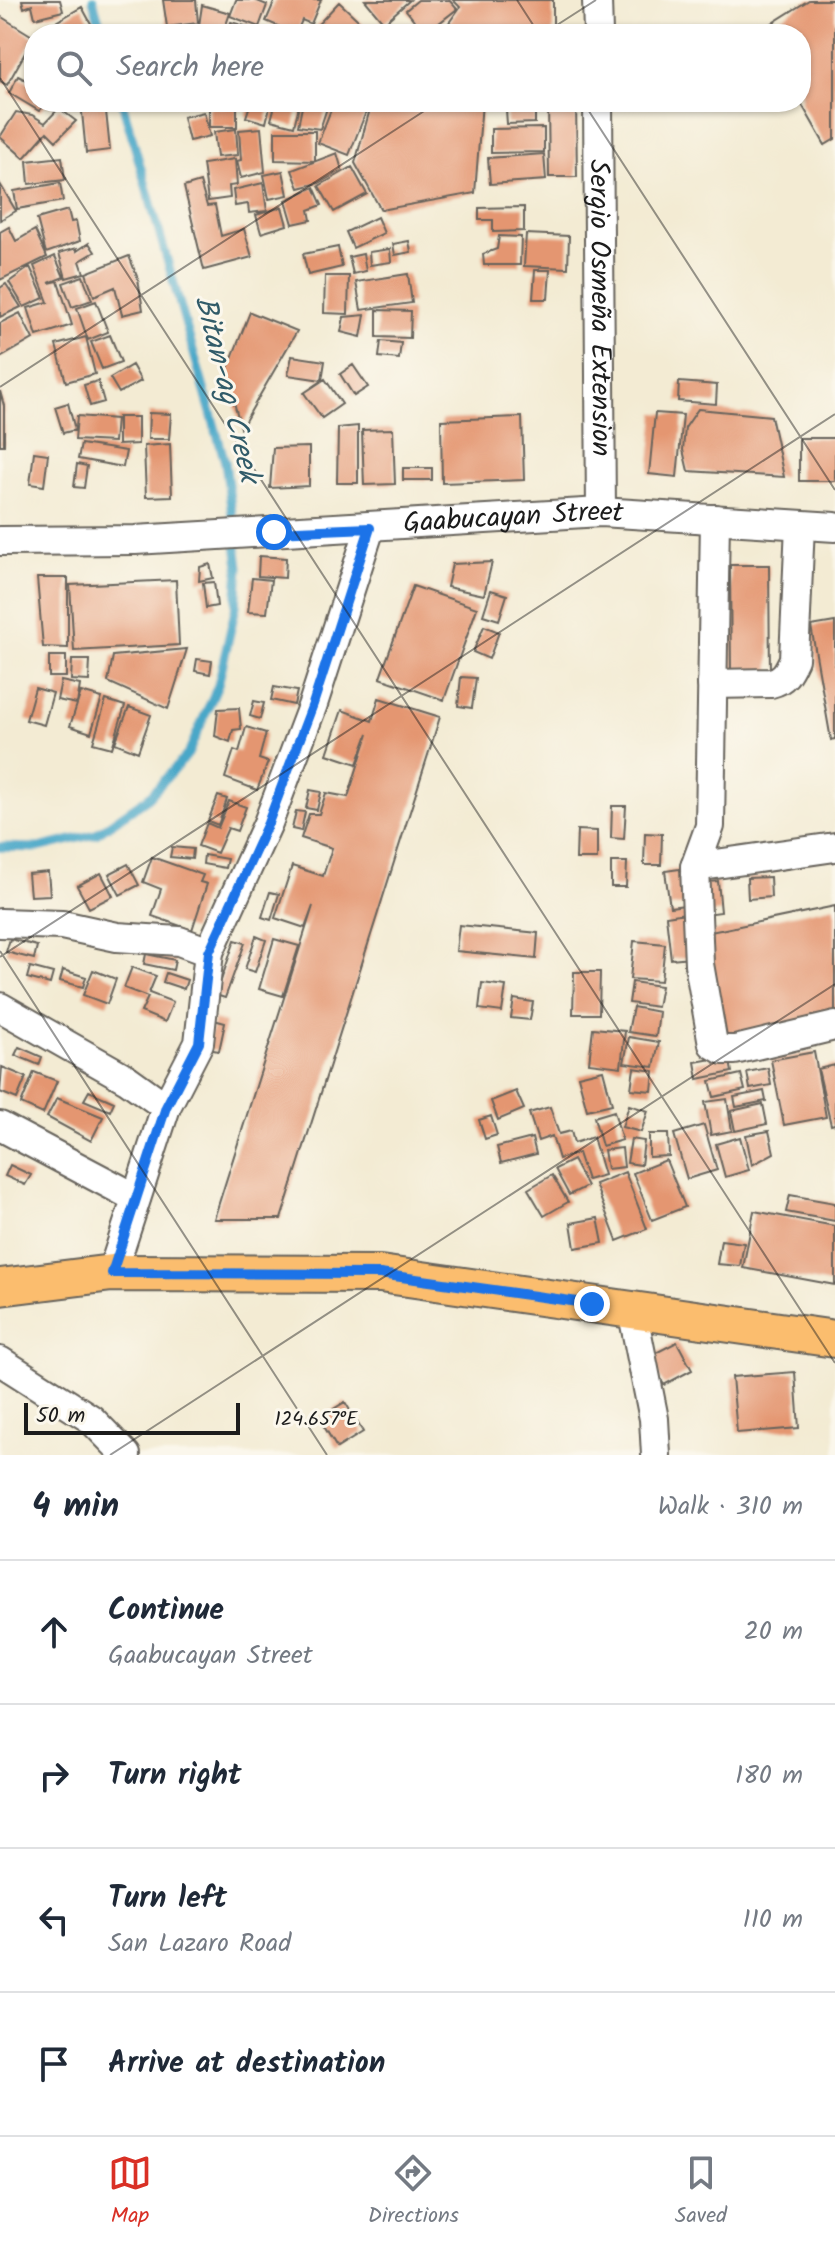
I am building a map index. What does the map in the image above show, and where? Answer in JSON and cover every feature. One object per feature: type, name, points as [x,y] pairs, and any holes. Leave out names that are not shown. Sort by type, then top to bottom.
[{"type":"main road","points":[[0,1287],[112,1273],[380,1274],[835,1339]]},
{"type":"street","points":[[597,0],[598,24]]},
{"type":"street","name":"Sergio Osmeña Extension","points":[[598,112],[601,512]]},
{"type":"street","name":"Gaabucayan Street","points":[[0,541],[135,540],[601,512],[835,527]]},
{"type":"street","points":[[715,519],[710,826],[695,867],[699,964],[713,1044],[723,1050],[735,1050],[835,1026]]},
{"type":"street","points":[[712,684],[771,683],[780,681],[788,672],[794,659],[800,525]]},
{"type":"street","points":[[112,1273],[166,1107],[199,1043],[209,952],[268,823],[313,704],[370,528]]},
{"type":"street","points":[[695,867],[835,847]]},
{"type":"street","points":[[0,923],[62,925],[117,937],[179,941],[209,952]]},
{"type":"street","points":[[0,1007],[127,1079],[166,1107]]},
{"type":"street","points":[[0,1126],[136,1198]]},
{"type":"street","points":[[632,1309],[654,1419],[656,1455]]},
{"type":"street","points":[[0,1361],[91,1419],[126,1455]]},
{"type":"building","points":[[22,0],[60,0],[63,11],[35,18],[32,5],[24,8]]},
{"type":"building","points":[[163,0],[196,0],[198,23],[167,24]]},
{"type":"building","points":[[236,0],[255,0],[267,5],[260,24],[230,16]]},
{"type":"building","points":[[275,0],[321,0],[311,24],[302,20],[300,24],[266,21]]},
{"type":"building","points":[[365,0],[410,0],[384,23]]},
{"type":"building","points":[[418,0],[449,0],[457,9],[438,24],[417,24],[406,10]]},
{"type":"building","points":[[453,0],[553,0],[553,24],[448,24],[460,7]]},
{"type":"building","points":[[809,0],[835,0],[835,139],[825,145],[806,112],[811,112],[811,24],[771,24]]},
{"type":"building","points":[[339,2],[362,24],[318,24]]},
{"type":"building","points":[[202,5],[230,13],[226,24],[199,24]]},
{"type":"building","points":[[82,7],[91,24],[57,24]]},
{"type":"building","points":[[0,16],[24,31],[24,55],[7,85],[0,81]]},
{"type":"building","points":[[18,76],[24,79],[24,102],[9,93]]},
{"type":"building","points":[[16,112],[32,115],[45,123],[55,112],[64,112],[76,121],[56,141],[47,132],[24,158],[0,137]]},
{"type":"building","points":[[82,112],[106,112],[110,150],[86,153]]},
{"type":"building","points":[[204,112],[210,136],[189,141],[183,117]]},
{"type":"building","points":[[209,112],[237,112],[237,127],[209,127]]},
{"type":"building","points":[[248,112],[269,112],[266,123],[246,117]]},
{"type":"building","points":[[273,112],[298,112],[294,126],[271,120]]},
{"type":"building","points":[[301,112],[326,112],[320,129],[298,126]]},
{"type":"building","points":[[330,112],[366,112],[349,155],[318,143]]},
{"type":"building","points":[[369,112],[481,112],[475,193],[381,210],[355,163]]},
{"type":"building","points":[[506,112],[535,112],[535,123],[507,124]]},
{"type":"building","points":[[548,112],[576,112],[577,177],[549,177]]},
{"type":"building","points":[[261,128],[265,172],[241,178],[237,161],[241,160],[239,130]]},
{"type":"building","points":[[544,128],[544,152],[491,153],[491,129]]},
{"type":"building","points":[[236,129],[238,155],[217,157],[214,132]]},
{"type":"building","points":[[275,131],[315,131],[315,161],[275,160]]},
{"type":"building","points":[[337,153],[342,170],[319,183],[299,188],[292,170]]},
{"type":"building","points":[[544,154],[546,180],[490,184],[488,158]]},
{"type":"building","points":[[62,157],[65,180],[29,184],[27,161]]},
{"type":"building","points":[[235,159],[237,185],[229,186],[230,198],[208,201],[203,164]]},
{"type":"building","points":[[352,167],[367,194],[334,212],[319,186]]},
{"type":"building","points":[[283,171],[288,195],[269,199],[264,175]]},
{"type":"building","points":[[200,182],[207,206],[215,205],[221,236],[244,229],[252,257],[204,270],[184,187]]},
{"type":"building","points":[[60,183],[63,201],[17,209],[14,191]]},
{"type":"building","points":[[263,183],[267,211],[249,213],[248,204],[235,206],[233,190]]},
{"type":"building","points":[[0,184],[16,211],[0,220]]},
{"type":"building","points":[[314,187],[322,205],[309,210],[311,220],[293,224],[286,200]]},
{"type":"building","points":[[282,207],[287,225],[261,233],[256,215]]},
{"type":"building","points":[[524,207],[524,231],[493,232],[493,220],[479,220],[479,208]]},
{"type":"building","points":[[68,210],[71,222],[76,221],[80,241],[46,253],[37,219]]},
{"type":"building","points":[[377,217],[384,233],[353,248],[346,232]]},
{"type":"building","points":[[9,227],[16,241],[35,230],[47,257],[0,280],[0,232]]},
{"type":"building","points":[[526,234],[569,236],[568,268],[524,266]]},
{"type":"building","points":[[499,236],[521,237],[520,265],[484,265],[483,254],[497,249]]},
{"type":"building","points":[[409,241],[411,252],[395,255],[393,244]]},
{"type":"building","points":[[89,243],[95,252],[80,261],[84,273],[66,278],[59,253],[77,248],[77,251]]},
{"type":"building","points":[[338,247],[342,267],[308,275],[303,254]]},
{"type":"building","points":[[390,249],[391,262],[370,265],[369,252]]},
{"type":"building","points":[[363,254],[366,271],[353,274],[349,257]]},
{"type":"building","points":[[55,256],[64,277],[49,283],[58,281],[72,325],[37,336],[28,308],[48,302],[34,266]]},
{"type":"building","points":[[129,256],[138,279],[143,310],[122,315],[115,287],[94,296],[86,273]]},
{"type":"building","points":[[30,267],[44,298],[24,307],[9,282]]},
{"type":"building","points":[[535,270],[550,270],[548,299],[533,299]]},
{"type":"building","points":[[408,274],[412,303],[361,310],[356,282]]},
{"type":"building","points":[[83,276],[92,300],[72,307],[63,283]]},
{"type":"building","points":[[325,276],[349,276],[348,314],[324,313]]},
{"type":"building","points":[[6,284],[21,307],[0,317],[0,288]]},
{"type":"building","points":[[96,301],[108,332],[88,340],[77,308]]},
{"type":"building","points":[[377,310],[411,311],[410,338],[377,337]]},
{"type":"building","points":[[250,312],[297,331],[241,428],[226,373]]},
{"type":"building","points":[[20,313],[33,339],[0,358],[0,323]]},
{"type":"building","points":[[365,315],[361,337],[341,332],[344,317]]},
{"type":"building","points":[[110,335],[121,362],[102,369],[91,342]]},
{"type":"building","points":[[86,337],[95,374],[66,382],[56,345]]},
{"type":"building","points":[[381,341],[401,343],[399,359],[379,357]]},
{"type":"building","points":[[292,356],[325,361],[322,380],[288,375]]},
{"type":"building","points":[[132,365],[141,381],[119,393],[110,378]]},
{"type":"building","points":[[353,365],[368,387],[354,396],[340,374]]},
{"type":"building","points":[[325,379],[342,404],[322,418],[304,393]]},
{"type":"building","points":[[98,381],[104,402],[90,406],[84,385]]},
{"type":"building","points":[[679,382],[717,385],[716,404],[678,401]]},
{"type":"building","points":[[0,391],[4,406],[4,445],[0,445]]},
{"type":"building","points":[[68,403],[75,430],[63,433],[55,407]]},
{"type":"building","points":[[698,409],[771,416],[784,477],[688,471],[683,450],[685,428]]},
{"type":"building","points":[[149,413],[171,414],[169,439],[148,439]]},
{"type":"building","points":[[655,413],[683,415],[677,477],[649,474]]},
{"type":"building","points":[[77,416],[116,419],[114,442],[75,440]]},
{"type":"building","points":[[118,417],[138,417],[138,444],[118,445]]},
{"type":"building","points":[[522,417],[524,480],[442,483],[441,420]]},
{"type":"building","points":[[358,426],[358,483],[337,483],[338,428]]},
{"type":"building","points":[[393,429],[395,484],[364,485],[362,430]]},
{"type":"building","points":[[799,438],[835,438],[835,481],[799,481]]},
{"type":"building","points":[[81,444],[126,451],[123,467],[78,459]]},
{"type":"building","points":[[170,444],[172,496],[146,497],[144,446]]},
{"type":"building","points":[[309,447],[309,486],[270,488],[273,448]]},
{"type":"building","points":[[34,452],[48,454],[44,486],[30,484]]},
{"type":"building","points":[[77,464],[87,466],[84,488],[74,487]]},
{"type":"building","points":[[403,468],[432,468],[432,480],[403,480]]},
{"type":"building","points":[[259,556],[286,558],[285,578],[258,576]]},
{"type":"building","points":[[492,562],[484,595],[447,587],[452,564]]},
{"type":"building","points":[[210,564],[213,578],[199,581],[200,567]]},
{"type":"building","points":[[730,565],[769,565],[770,677],[731,677]]},
{"type":"building","points":[[37,578],[68,578],[68,648],[43,647]]},
{"type":"building","points":[[252,578],[271,580],[267,613],[248,612]]},
{"type":"building","points":[[176,580],[179,645],[74,651],[70,585]]},
{"type":"building","points":[[214,582],[217,606],[206,608],[203,583]]},
{"type":"building","points":[[413,586],[477,608],[444,700],[380,678]]},
{"type":"building","points":[[491,590],[507,595],[499,620],[483,615]]},
{"type":"building","points":[[835,622],[835,739],[831,740],[811,626]]},
{"type":"building","points":[[484,626],[499,632],[489,659],[473,652]]},
{"type":"building","points":[[187,649],[168,709],[108,682],[113,656]]},
{"type":"building","points":[[49,656],[66,656],[66,677],[49,677]]},
{"type":"building","points":[[197,659],[212,661],[210,674],[195,671]]},
{"type":"building","points":[[72,660],[90,660],[89,681],[71,680]]},
{"type":"building","points":[[461,677],[476,678],[472,708],[458,706]]},
{"type":"building","points":[[61,681],[80,685],[77,704],[57,700]]},
{"type":"building","points":[[274,687],[297,691],[294,705],[271,700]]},
{"type":"building","points":[[35,688],[53,693],[44,725],[26,720]]},
{"type":"building","points":[[81,692],[102,698],[91,733],[70,726]]},
{"type":"building","points":[[379,698],[440,717],[281,1219],[214,1219],[313,906],[305,928],[275,918],[292,866],[323,876],[332,848],[301,838],[309,814],[319,814],[326,793],[348,797],[368,734],[357,764],[327,754],[342,710],[372,721]]},
{"type":"building","points":[[106,700],[125,706],[112,748],[93,743]]},
{"type":"building","points":[[254,701],[264,703],[260,719],[250,716]]},
{"type":"building","points":[[129,707],[151,715],[138,752],[115,743]]},
{"type":"building","points":[[239,708],[241,729],[233,730],[230,742],[215,736],[218,709]]},
{"type":"building","points":[[246,727],[266,733],[259,759],[268,762],[257,790],[225,778],[234,750],[239,752]]},
{"type":"building","points":[[310,790],[321,792],[317,810],[306,808]]},
{"type":"building","points":[[218,796],[227,799],[218,825],[208,821]]},
{"type":"building","points":[[229,801],[246,807],[237,831],[228,828],[217,853],[198,846],[207,823],[218,828]]},
{"type":"building","points":[[612,806],[626,806],[624,839],[611,838]]},
{"type":"building","points":[[296,811],[305,812],[301,831],[292,829]]},
{"type":"building","points":[[577,830],[597,831],[597,859],[576,859]]},
{"type":"building","points":[[645,833],[662,834],[661,865],[644,865]]},
{"type":"building","points":[[172,847],[193,849],[192,859],[170,857]]},
{"type":"building","points":[[204,855],[227,859],[225,868],[203,864]]},
{"type":"building","points":[[152,857],[203,875],[200,882],[207,884],[192,930],[152,916],[161,889],[143,882]]},
{"type":"building","points":[[611,862],[627,862],[626,887],[611,887]]},
{"type":"building","points":[[128,864],[139,885],[120,895],[109,874]]},
{"type":"building","points":[[687,868],[692,904],[670,907],[665,871]]},
{"type":"building","points":[[48,872],[50,895],[30,896],[28,874]]},
{"type":"building","points":[[101,873],[113,896],[89,908],[77,886]]},
{"type":"building","points":[[770,877],[771,897],[748,899],[747,878]]},
{"type":"building","points":[[718,881],[721,912],[706,914],[702,883]]},
{"type":"building","points":[[270,892],[279,894],[271,920],[262,917]]},
{"type":"building","points":[[835,906],[835,1018],[724,1042],[701,934]]},
{"type":"building","points":[[686,913],[690,957],[671,959],[666,916]]},
{"type":"building","points":[[459,925],[538,933],[536,959],[456,951]]},
{"type":"building","points":[[256,936],[266,940],[255,972],[245,969]]},
{"type":"building","points":[[10,939],[37,946],[34,959],[6,952]]},
{"type":"building","points":[[274,939],[299,946],[283,996],[259,989]]},
{"type":"building","points":[[235,940],[245,943],[225,998],[216,995]]},
{"type":"building","points":[[634,941],[665,944],[661,981],[630,979]]},
{"type":"building","points":[[146,954],[175,960],[173,970],[144,964]]},
{"type":"building","points":[[30,967],[53,973],[50,984],[27,978]]},
{"type":"building","points":[[132,967],[156,976],[149,993],[173,1002],[165,1022],[141,1012],[148,997],[124,988]]},
{"type":"building","points":[[63,970],[86,977],[83,987],[60,981]]},
{"type":"building","points":[[93,970],[116,979],[107,1004],[83,995]]},
{"type":"building","points":[[574,972],[600,972],[599,1014],[573,1014]]},
{"type":"building","points":[[166,973],[187,980],[184,989],[163,982]]},
{"type":"building","points":[[632,982],[661,986],[657,1007],[629,1003]]},
{"type":"building","points":[[482,983],[506,986],[502,1012],[479,1009]]},
{"type":"building","points":[[514,999],[533,1002],[530,1020],[511,1018]]},
{"type":"building","points":[[633,1007],[659,1012],[656,1036],[628,1032]]},
{"type":"building","points":[[214,1020],[225,1023],[219,1051],[207,1049]]},
{"type":"building","points":[[593,1028],[625,1031],[621,1067],[589,1063]]},
{"type":"building","points":[[629,1037],[659,1042],[654,1067],[624,1063]]},
{"type":"building","points":[[19,1047],[42,1057],[39,1065],[15,1055]]},
{"type":"building","points":[[814,1052],[826,1117],[784,1125],[771,1060]]},
{"type":"building","points":[[729,1056],[732,1072],[698,1079],[695,1062]]},
{"type":"building","points":[[835,1065],[835,1124],[831,1125],[818,1069]]},
{"type":"building","points":[[2,1067],[26,1077],[17,1099],[0,1092]]},
{"type":"building","points":[[634,1068],[654,1071],[652,1091],[631,1089]]},
{"type":"building","points":[[768,1068],[771,1085],[750,1089],[747,1072]]},
{"type":"building","points":[[603,1070],[612,1104],[587,1110],[578,1076]]},
{"type":"building","points":[[34,1072],[57,1081],[43,1114],[21,1104]]},
{"type":"building","points":[[741,1074],[745,1090],[714,1097],[710,1081]]},
{"type":"building","points":[[89,1091],[114,1102],[110,1111],[84,1100]]},
{"type":"building","points":[[516,1091],[524,1109],[498,1120],[491,1101]]},
{"type":"building","points":[[764,1091],[766,1101],[736,1107],[734,1097]]},
{"type":"building","points":[[57,1098],[103,1117],[91,1141],[47,1117]]},
{"type":"building","points":[[727,1099],[732,1131],[711,1135],[705,1102]]},
{"type":"building","points":[[763,1104],[767,1124],[735,1131],[731,1111]]},
{"type":"building","points":[[629,1105],[648,1111],[641,1132],[622,1127]]},
{"type":"building","points":[[550,1107],[559,1134],[571,1131],[574,1143],[593,1137],[604,1175],[587,1180],[578,1153],[559,1159],[552,1136],[538,1141],[529,1113]]},
{"type":"building","points":[[614,1111],[622,1140],[602,1146],[594,1117]]},
{"type":"building","points":[[491,1116],[497,1135],[485,1139],[479,1120]]},
{"type":"building","points":[[704,1125],[717,1170],[687,1179],[674,1134]]},
{"type":"building","points":[[769,1131],[774,1153],[752,1165],[746,1135]]},
{"type":"building","points":[[649,1134],[668,1134],[669,1156],[649,1157]]},
{"type":"building","points":[[740,1137],[749,1170],[725,1177],[716,1144]]},
{"type":"building","points":[[532,1138],[536,1154],[501,1163],[497,1147]]},
{"type":"building","points":[[631,1139],[644,1141],[641,1165],[627,1163]]},
{"type":"building","points":[[622,1148],[624,1167],[607,1169],[604,1150]]},
{"type":"building","points":[[573,1160],[587,1186],[569,1195],[555,1169]]},
{"type":"building","points":[[666,1160],[685,1207],[652,1220],[633,1173]]},
{"type":"building","points":[[10,1165],[31,1175],[25,1185],[5,1176]]},
{"type":"building","points":[[625,1172],[647,1229],[617,1241],[595,1184]]},
{"type":"building","points":[[552,1175],[568,1202],[544,1216],[528,1189]]},
{"type":"building","points":[[790,1195],[835,1203],[835,1221],[786,1212]]},
{"type":"building","points":[[754,1211],[835,1226],[835,1285],[743,1268]]},
{"type":"building","points":[[598,1218],[603,1243],[575,1248],[571,1223]]},
{"type":"building","points":[[721,1240],[744,1243],[740,1266],[717,1264]]},
{"type":"building","points":[[677,1342],[692,1370],[664,1385],[648,1357]]},
{"type":"building","points":[[795,1372],[799,1428],[737,1433],[732,1377]]},
{"type":"building","points":[[345,1402],[363,1432],[337,1448],[319,1418]]},
{"type":"waterway","name":"Bitan-ag Creek","points":[[93,0],[100,24]]},
{"type":"waterway","name":"Bitan-ag Creek","points":[[0,847],[38,848],[96,834],[149,797],[188,754],[218,685],[236,606],[239,567],[225,462],[125,112]]},
{"type":"route","points":[[274,532],[370,528],[313,704],[268,823],[209,952],[199,1043],[166,1107],[112,1273],[380,1274],[592,1304]]}]
